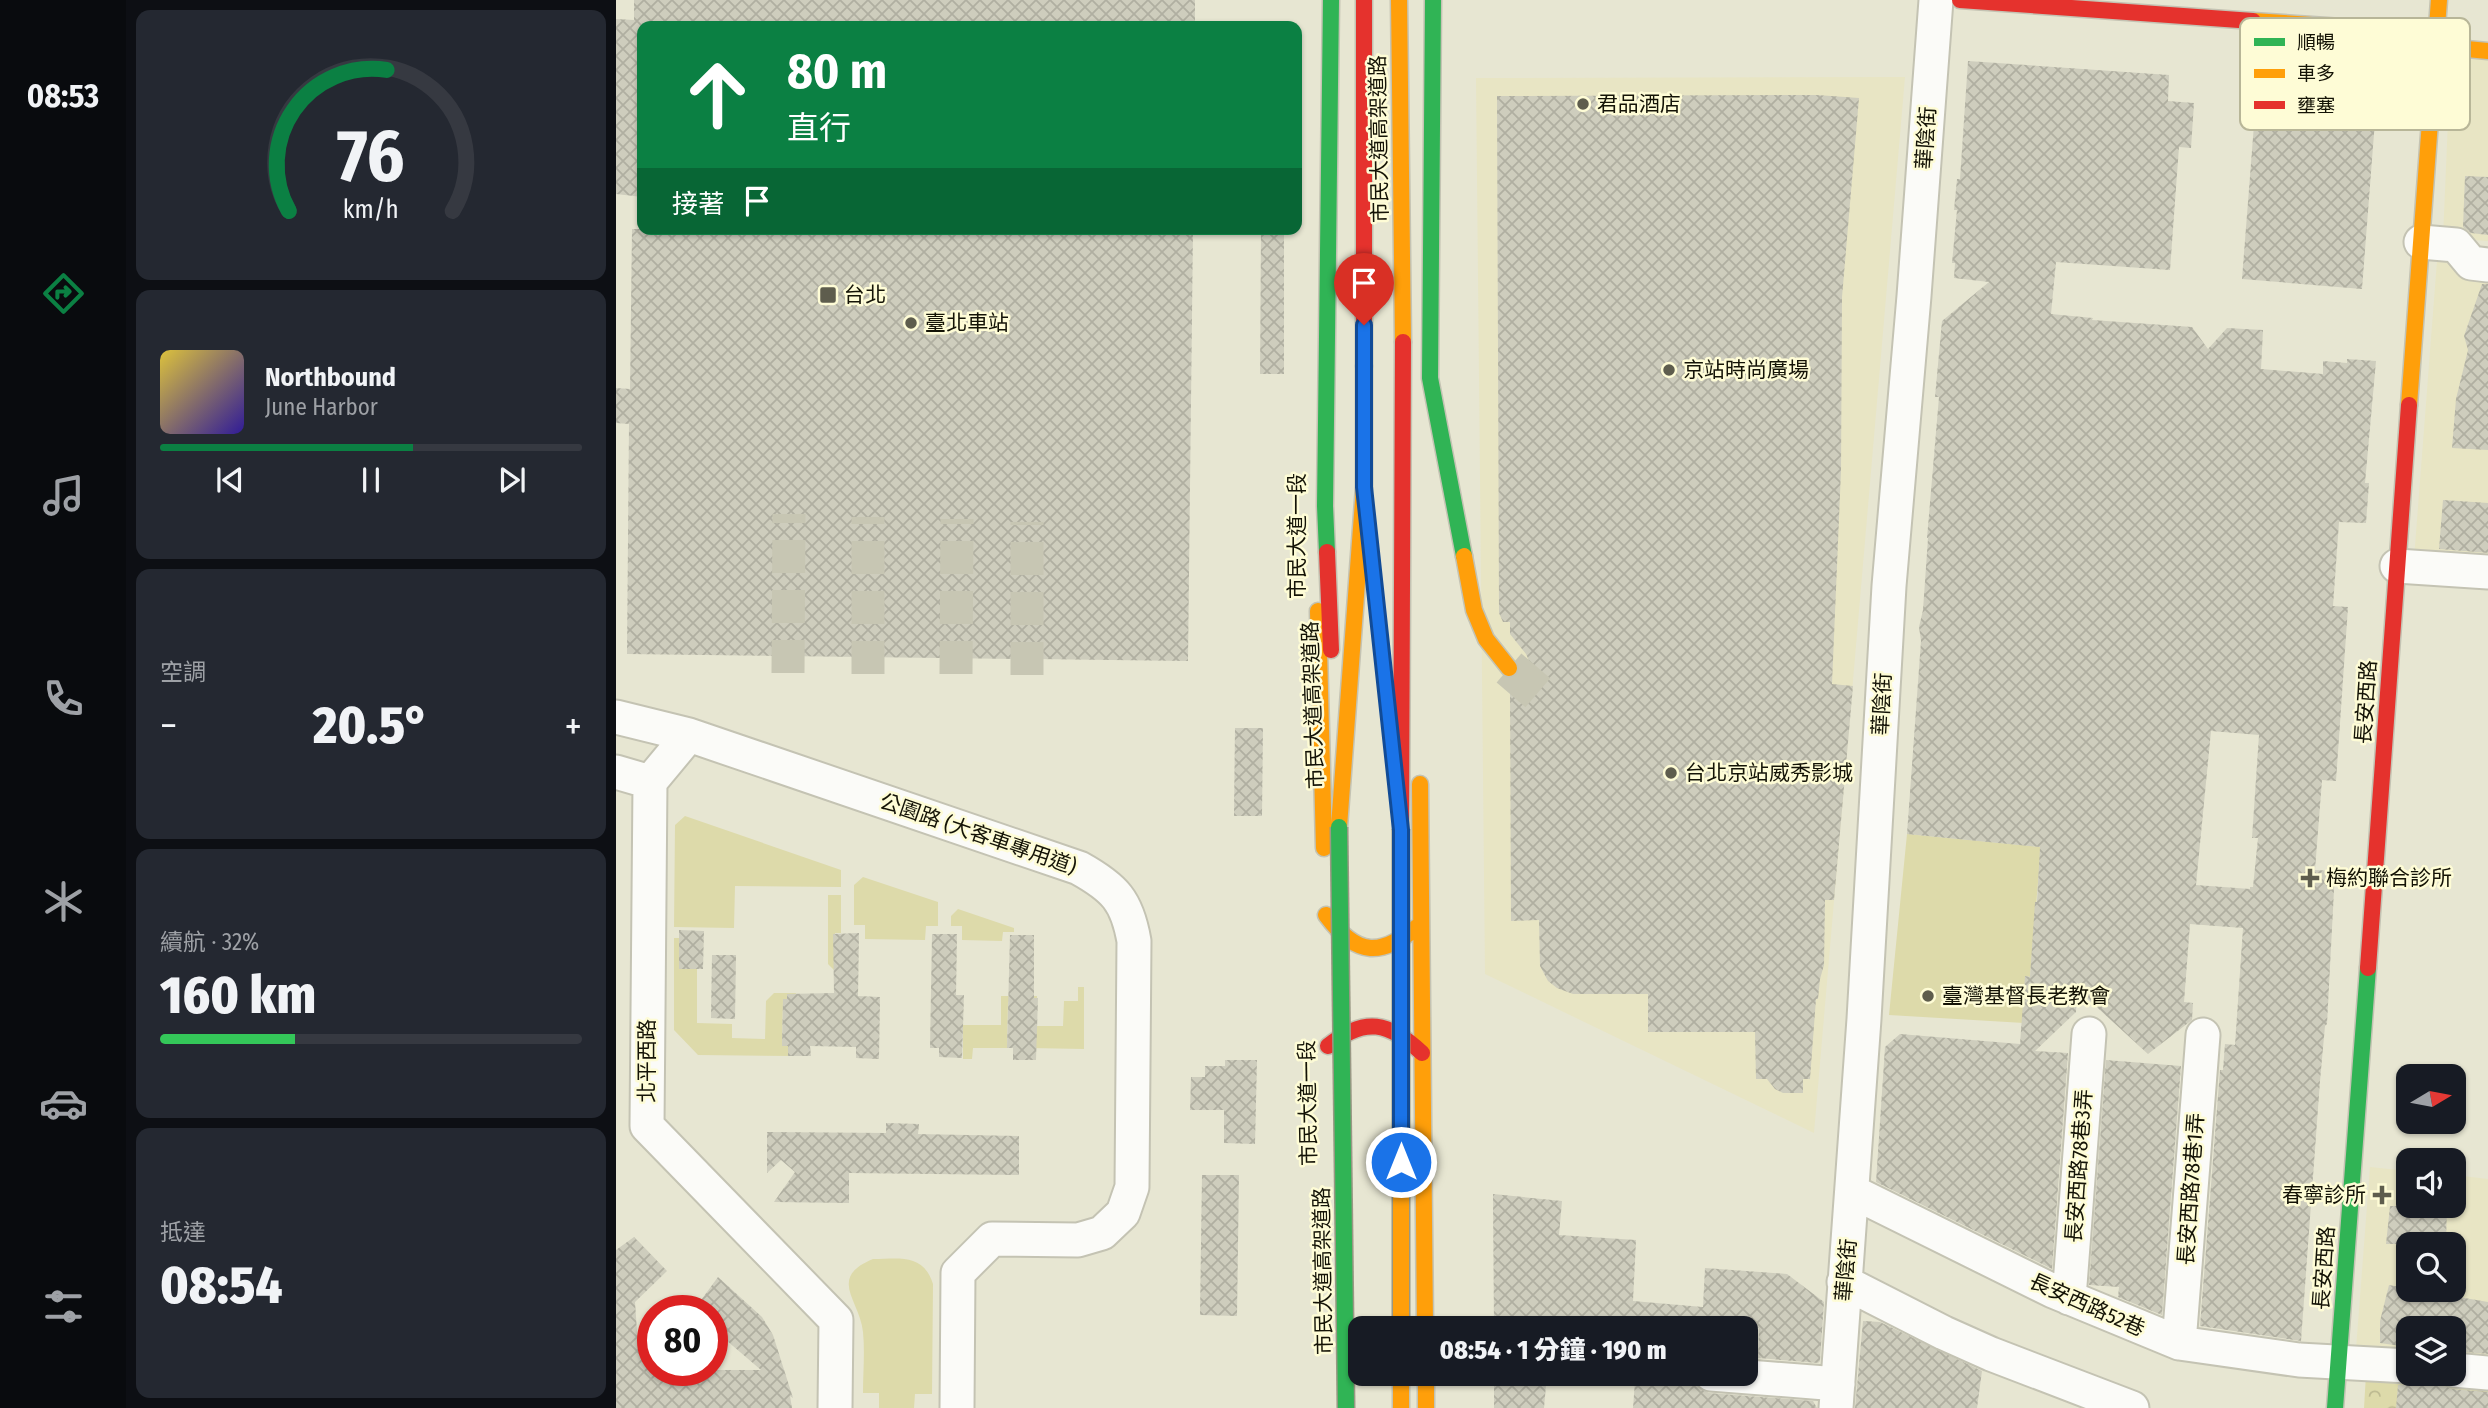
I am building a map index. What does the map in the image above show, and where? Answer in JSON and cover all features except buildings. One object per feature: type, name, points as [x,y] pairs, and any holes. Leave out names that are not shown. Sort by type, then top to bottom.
[{"type":"main road","name":"市民大道一段","points":[[1319,0],[1318,664],[1326,915],[1331,1408]]},
{"type":"main road","name":"市民大道高架道路","points":[[1331,0],[1325,506],[1339,827],[1346,1408]]},
{"type":"main road","points":[[1339,827],[1364,487],[1364,0]]},
{"type":"main road","name":"市民大道高架道路","points":[[1399,0],[1404,452],[1401,1316]]},
{"type":"main road","points":[[1433,0],[1430,378],[1474,610],[1486,639],[1510,668]]},
{"type":"main road","points":[[1960,0],[2240,20]]},
{"type":"main road","name":"長安西路","points":[[2438,18],[2439,0]]},
{"type":"main road","points":[[2470,49],[2488,51]]},
{"type":"main road","points":[[1416,54],[1418,515]]},
{"type":"main road","name":"長安西路","points":[[2335,1408],[2430,130]]},
{"type":"main road","points":[[1364,487],[1373,569]]},
{"type":"main road","points":[[1386,693],[1401,830]]},
{"type":"main road","points":[[1420,772],[1425,1316]]},
{"type":"main road","points":[[1326,915],[1335,930],[1350,944],[1368,951],[1390,946],[1405,938],[1421,924]]},
{"type":"main road","points":[[1328,1046],[1353,1027],[1370,1025],[1389,1029],[1406,1037],[1422,1053]]},
{"type":"main road","points":[[1401,1386],[1401,1408]]},
{"type":"main road","points":[[1426,1386],[1426,1408]]},
{"type":"street","name":"華陰街","points":[[1837,1396],[1853,1192],[1889,586],[1936,0]]},
{"type":"street","points":[[2421,242],[2456,245],[2471,263],[2488,265]]},
{"type":"street","points":[[2397,566],[2488,572]]},
{"type":"street","name":"公園路 (大客車專用道)","points":[[616,717],[689,736],[1079,868],[1118,895],[1129,917],[1134,941],[1132,1187],[1123,1213],[1102,1233],[1078,1240],[992,1239],[958,1272],[957,1408]]},
{"type":"street","points":[[616,772],[650,782],[689,736]]},
{"type":"street","name":"北平西路","points":[[650,782],[647,1126],[836,1320],[835,1408]]},
{"type":"street","name":"長安西路78巷3弄","points":[[2069,1298],[2089,1034]]},
{"type":"street","name":"長安西路78巷1弄","points":[[2179,1343],[2203,1035]]},
{"type":"street","name":"長安西路52巷","points":[[1853,1192],[2069,1298],[2179,1343],[2299,1360],[2396,1365]]},
{"type":"street","points":[[1844,1282],[1991,1354],[2132,1408]]},
{"type":"street","points":[[2466,1371],[2488,1373]]},
{"type":"street","points":[[1758,1382],[1837,1396]]},
{"type":"shaded area","points":[[2470,52],[2488,53],[2488,241],[2443,238],[2448,130],[2470,130]]},
{"type":"shaded area","points":[[1905,77],[1814,1133],[1485,974],[1476,78]]},
{"type":"shaded area","points":[[2438,248],[2488,277],[2488,565],[2414,559]]},
{"type":"shaded area","points":[[2370,1167],[2396,1170],[2396,1218],[2466,1218],[2466,1176],[2488,1179],[2488,1362],[2466,1359],[2466,1316],[2396,1316],[2396,1353],[2356,1349]]},
{"type":"green space","points":[[685,816],[841,870],[841,887],[735,886],[734,928],[674,927],[675,825]]},
{"type":"green space","points":[[1907,834],[2041,847],[2030,977],[2026,976],[2024,1023],[1889,1015]]},
{"type":"green space","points":[[863,877],[938,902],[938,926],[926,926],[925,940],[865,939],[865,925],[854,925],[854,885]]},
{"type":"green space","points":[[828,895],[841,895],[841,933],[835,933],[835,971],[828,964]]},
{"type":"green space","points":[[958,909],[1014,928],[1014,932],[1003,932],[1002,941],[962,940],[962,926],[951,926],[951,916]]},
{"type":"green space","points":[[674,938],[679,938],[679,969],[697,969],[697,1023],[732,1024],[732,1038],[765,1039],[766,1001],[774,993],[796,993],[795,999],[783,999],[782,1045],[795,1046],[795,1056],[698,1055],[674,1030]]},
{"type":"green space","points":[[1078,987],[1084,987],[1084,1049],[1030,1048],[1029,996],[1037,996],[1037,1026],[1063,1026],[1064,1001],[1078,1001]]},
{"type":"green space","points":[[1001,996],[1021,996],[1008,1002],[1007,1048],[973,1048],[972,1059],[963,1059],[963,1025],[1001,1025]]},
{"type":"green space","points":[[873,1259],[917,1262],[929,1274],[933,1284],[932,1394],[915,1394],[914,1408],[879,1408],[879,1393],[863,1393],[863,1332],[849,1282],[859,1266]]},
{"type":"green space","points":[[2366,1374],[2396,1377],[2396,1386],[2466,1386],[2466,1383],[2488,1385],[2488,1408],[2364,1408]]},
{"type":"tunnel","points":[[788,673],[789,514]]},
{"type":"tunnel","points":[[868,517],[868,674]]},
{"type":"tunnel","points":[[956,674],[957,519]]},
{"type":"tunnel","points":[[1027,522],[1027,675]]},
{"type":"tunnel","points":[[1509,668],[1551,704]]},
{"type":"traffic: fast","points":[[1327,552],[1325,506],[1331,0]]},
{"type":"traffic: fast","points":[[1433,0],[1430,378],[1464,556]]},
{"type":"traffic: fast","points":[[1339,827],[1346,1408]]},
{"type":"traffic: fast","points":[[2335,1408],[2368,968]]},
{"type":"traffic: slow","points":[[1399,0],[1403,342]]},
{"type":"traffic: slow","points":[[2438,18],[2439,0]]},
{"type":"traffic: slow","points":[[2470,49],[2488,51]]},
{"type":"traffic: slow","points":[[2409,405],[2429,130]]},
{"type":"traffic: slow","points":[[1339,827],[1364,487],[1364,366]]},
{"type":"traffic: slow","points":[[1464,556],[1474,610],[1486,639],[1509,668]]},
{"type":"traffic: slow","points":[[1318,611],[1324,848]]},
{"type":"traffic: slow","points":[[1420,784],[1425,1316]]},
{"type":"traffic: slow","points":[[1401,829],[1401,1316]]},
{"type":"traffic: slow","points":[[1326,915],[1349,939],[1370,948],[1394,943],[1421,924]]},
{"type":"traffic: slow","points":[[1401,1386],[1401,1408]]},
{"type":"traffic: slow","points":[[1426,1386],[1426,1408]]},
{"type":"traffic: jam","points":[[1364,0],[1364,366]]},
{"type":"traffic: jam","points":[[1960,0],[2240,20]]},
{"type":"traffic: jam","points":[[1401,829],[1403,342]]},
{"type":"traffic: jam","points":[[2368,968],[2409,405]]},
{"type":"traffic: jam","points":[[1327,552],[1331,650]]},
{"type":"traffic: jam","points":[[1328,1046],[1354,1030],[1376,1027],[1399,1035],[1422,1053]]},
{"type":"place","name":"君品酒店","points":[[1583,104]]},
{"type":"place","name":"台北","points":[[828,295]]},
{"type":"place","name":"臺北車站","points":[[911,323]]},
{"type":"place","name":"京站時尚廣場","points":[[1669,370]]},
{"type":"place","name":"台北京站威秀影城","points":[[1671,773]]},
{"type":"place","name":"梅約聯合診所","points":[[2310,878]]},
{"type":"place","name":"臺灣基督長老教會","points":[[1928,996]]},
{"type":"place","name":"春寧診所","points":[[2382,1195]]},
{"type":"route","points":[[1364,325],[1364,487],[1401,830],[1401,1162]]}]
